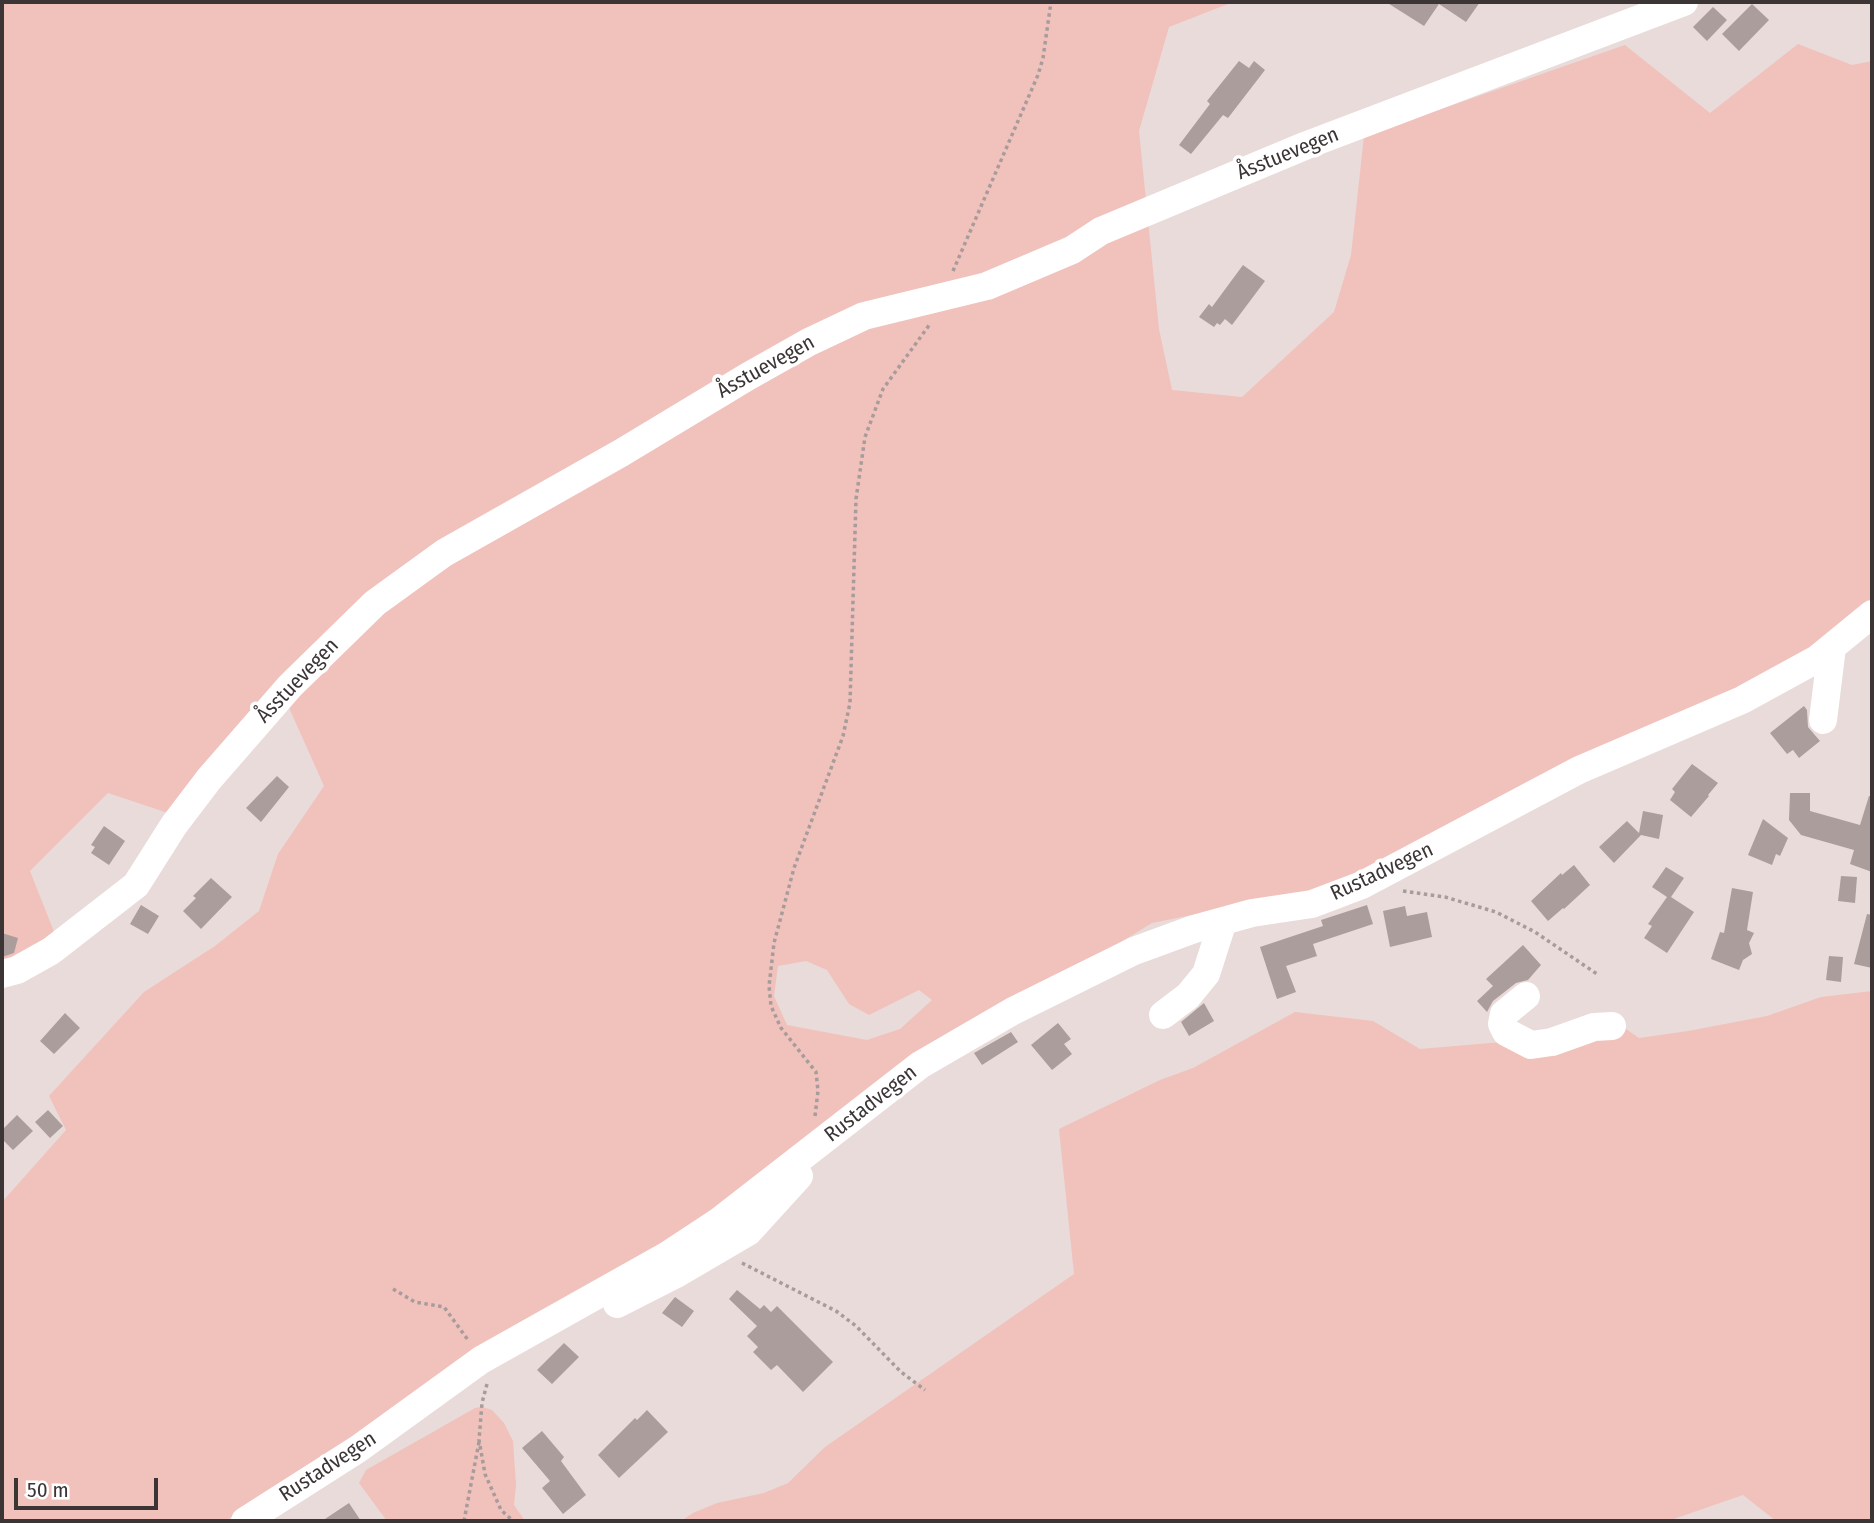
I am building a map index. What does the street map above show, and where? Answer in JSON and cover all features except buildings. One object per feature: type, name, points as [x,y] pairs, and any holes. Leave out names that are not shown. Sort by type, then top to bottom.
[{"type":"street","name":"Åsstuevegen","points":[[2,974],[17,970],[51,951],[136,885],[174,825],[209,779],[290,686],[375,603],[444,553],[809,342],[864,316],[952,296],[1031,269],[1072,250],[1101,231],[1307,145],[1684,2]]},
{"type":"street","name":"Rustadvegen","points":[[245,1521],[358,1450],[503,1347],[688,1242],[718,1222],[920,1065],[1013,1012],[1134,951],[1252,913],[1312,904],[1362,885],[1579,770],[1742,700],[1817,659],[1872,614]]},
{"type":"street","points":[[1824,720],[1832,647]]},
{"type":"street","points":[[1163,1015],[1188,996],[1206,974],[1223,921]]},
{"type":"street","points":[[1526,996],[1504,1014],[1502,1024],[1506,1032],[1531,1045],[1552,1042],[1594,1027],[1612,1026]]},
{"type":"path","points":[[813,1148],[809,1141],[816,1111],[816,1072],[781,1028],[771,1006],[769,986],[774,943],[794,868],[832,770],[850,703],[856,499],[865,437],[883,389],[952,296],[954,270],[1038,75],[1051,2]]},
{"type":"path","points":[[1403,891],[1445,897],[1496,912],[1546,939],[1597,974]]},
{"type":"path","points":[[734,1258],[836,1311],[856,1326],[901,1372],[925,1390]]},
{"type":"path","points":[[464,1521],[479,1440]]},
{"type":"shaded area","points":[[2,2],[1233,2],[1169,27],[1139,131],[1159,329],[1172,390],[1242,397],[1334,312],[1351,255],[1364,136],[1625,45],[1710,113],[1798,44],[1852,65],[1872,61],[1872,607],[1812,656],[1374,871],[1296,894],[1152,923],[1059,980],[789,1164],[225,1521],[2,1521],[2,1202],[66,1130],[49,1096],[144,992],[215,946],[259,911],[278,854],[324,786],[286,701],[189,820],[108,793],[30,871],[64,957],[2,984]],"holes":[[[806,961],[827,970],[849,1004],[869,1015],[919,990],[932,1000],[900,1029],[867,1040],[787,1025],[774,996],[778,966]]]},
{"type":"shaded area","points":[[1872,991],[1872,1521],[1776,1521],[1743,1495],[1668,1521],[681,1521],[717,1503],[764,1493],[788,1483],[825,1447],[1074,1274],[1059,1129],[1160,1080],[1193,1068],[1295,1012],[1373,1021],[1420,1049],[1502,1042],[1607,1016],[1639,1038],[1767,1016],[1821,997]]},
{"type":"shaded area","points":[[475,1408],[492,1410],[504,1423],[513,1441],[516,1485],[514,1505],[525,1521],[387,1521],[359,1483],[366,1470]]}]
